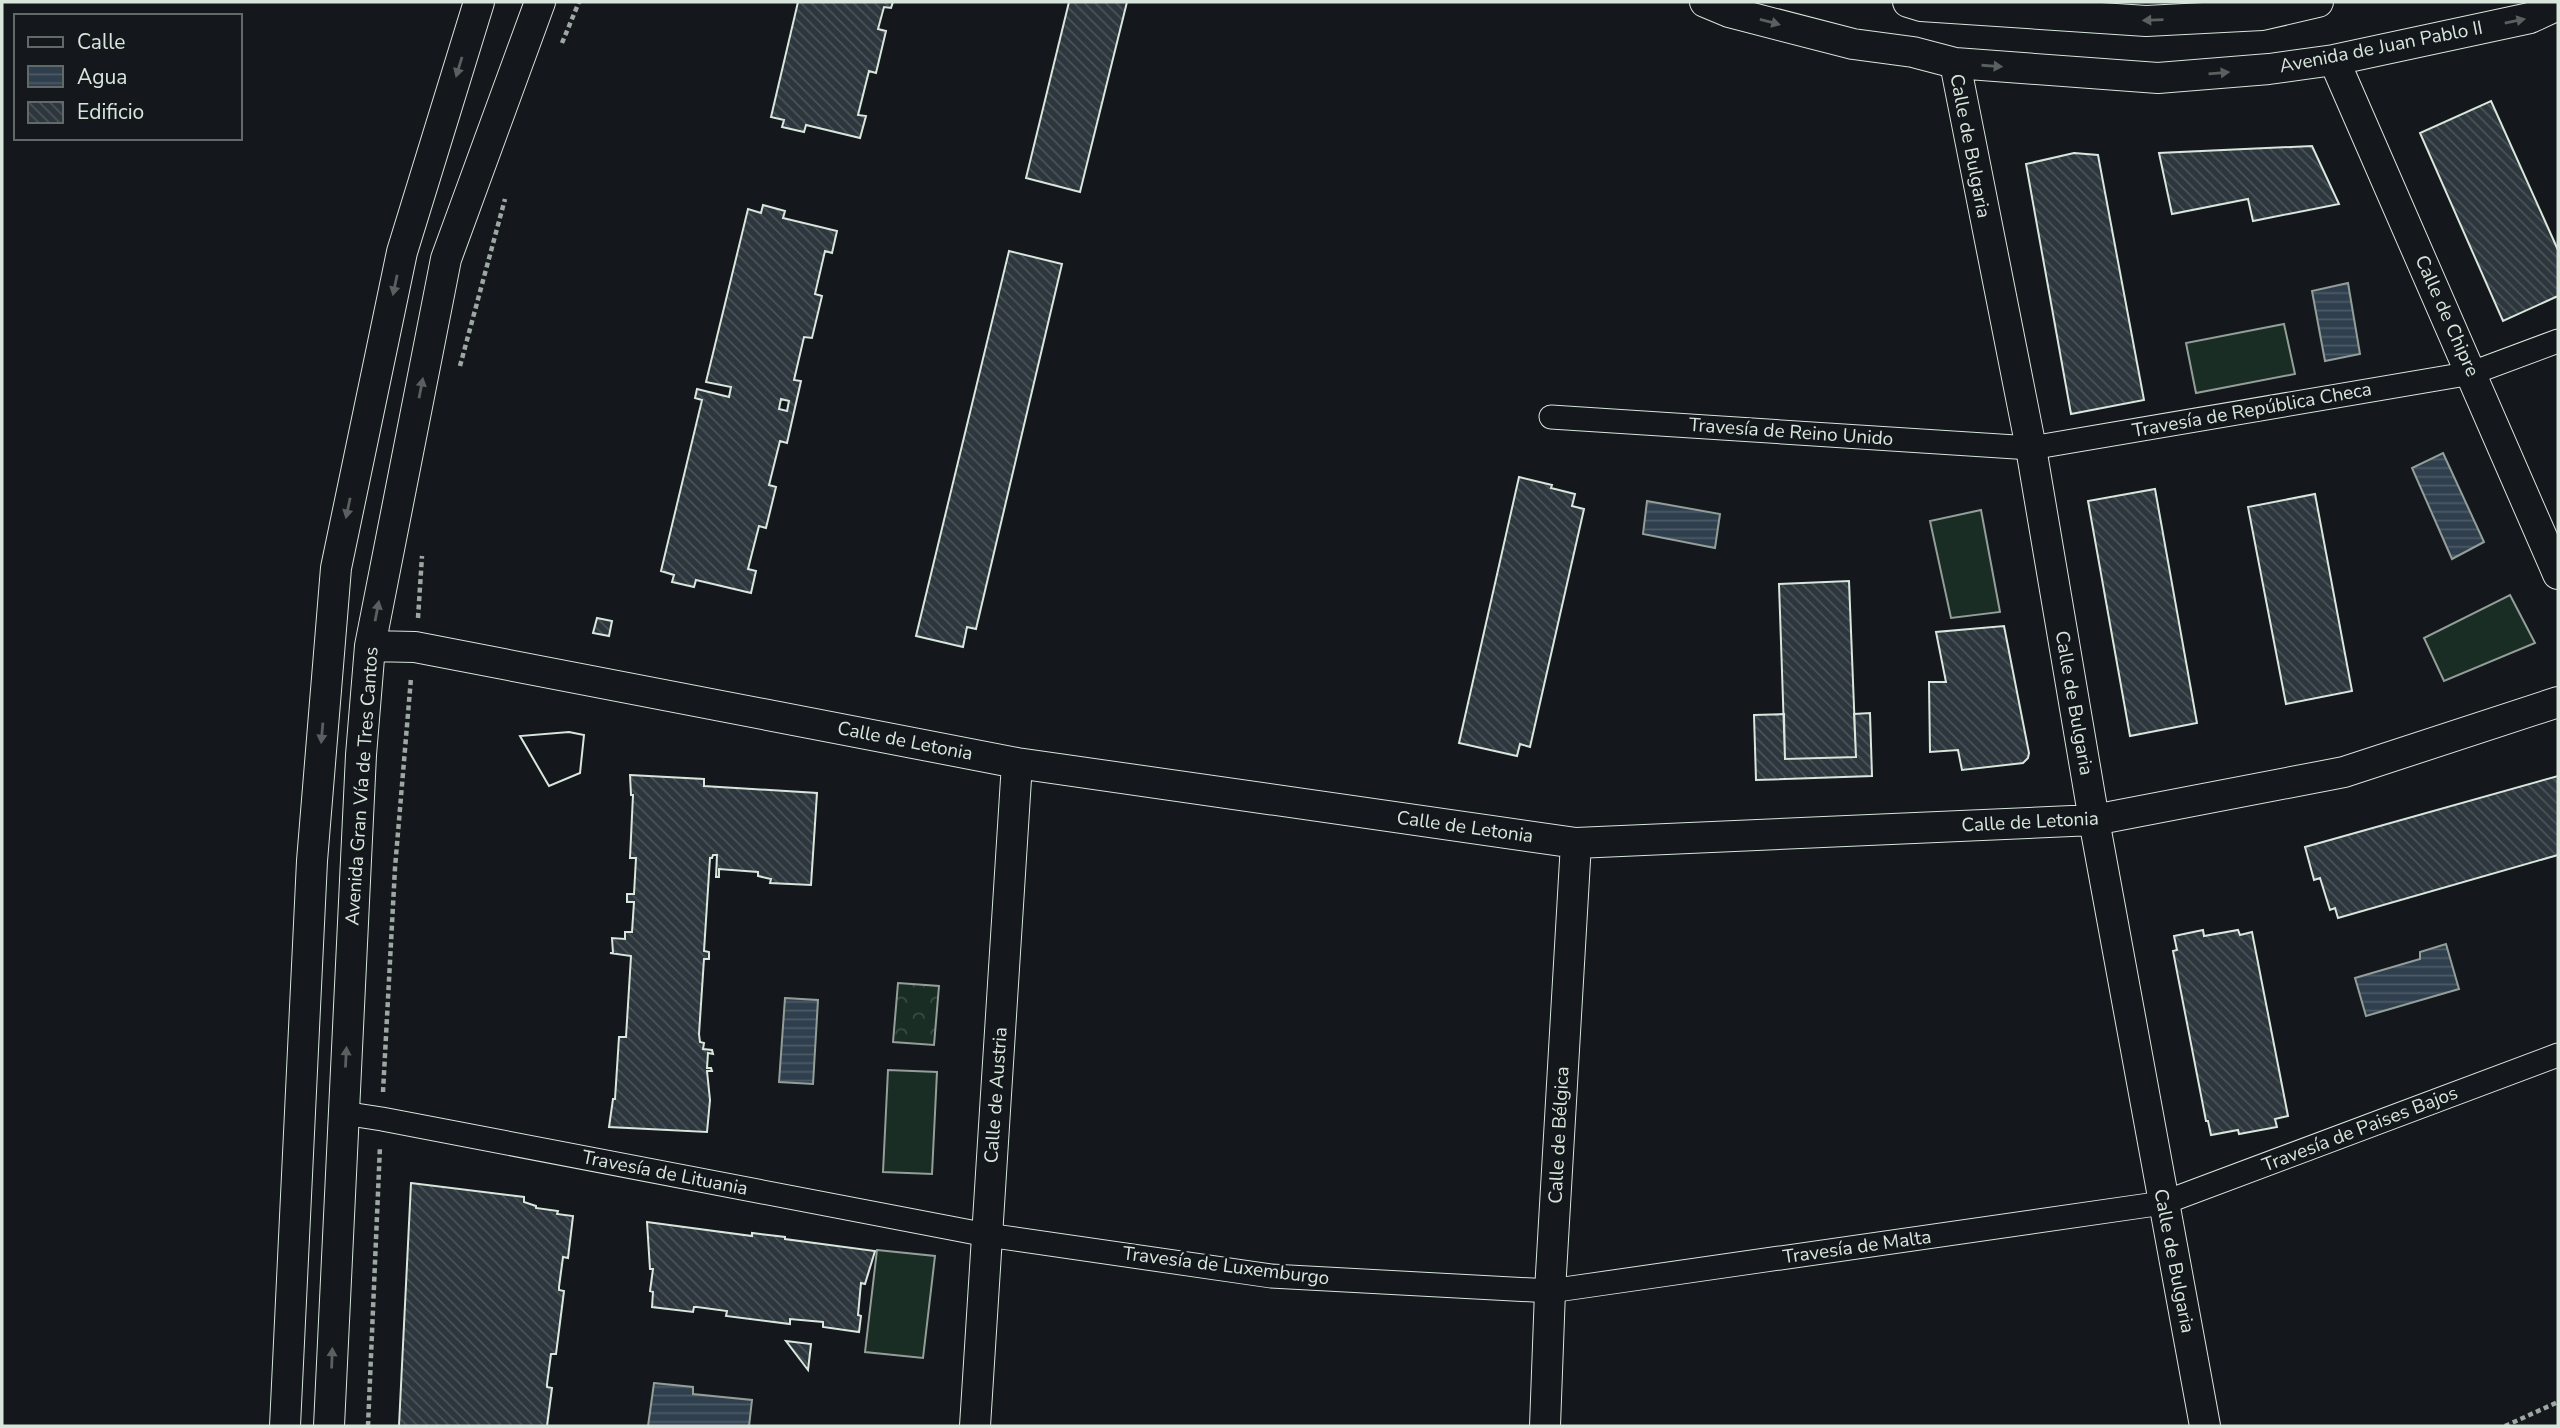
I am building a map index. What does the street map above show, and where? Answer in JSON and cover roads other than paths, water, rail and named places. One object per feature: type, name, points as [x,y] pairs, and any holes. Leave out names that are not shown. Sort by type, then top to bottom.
[{"type":"street","points":[[285,1426],[312,861],[336,568],[402,252],[479,2]]},
{"type":"street","name":"Avenida Gran Vía de Tres Cantos","points":[[330,1426],[361,755],[370,646],[446,259],[540,2]]},
{"type":"street","name":"Avenida de Juan Pablo II","points":[[1705,2],[1728,12],[1853,44],[1913,52],[1955,63],[2158,78],[2269,69],[2334,60],[2530,18],[2558,5]]},
{"type":"street","points":[[1908,2],[1921,6],[2146,21],[2262,15],[2318,2]]},
{"type":"street","name":"Calle de Chipre","points":[[2334,60],[2558,574]]},
{"type":"street","name":"Calle de Bulgaria","points":[[1955,63],[2031,448],[2094,820],[2205,1426]]},
{"type":"street","name":"Travesía de República Checa","points":[[2031,448],[2472,373],[2558,341]]},
{"type":"street","name":"Travesía de Reino Unido","points":[[1551,417],[2031,448]]},
{"type":"street","name":"Calle de Letonia","points":[[370,646],[415,647],[1017,763],[1576,843],[2094,820],[2344,772],[2558,702]]},
{"type":"street","name":"Calle de Austria","points":[[975,1426],[1017,763]]},
{"type":"street","name":"Calle de Bélgica","points":[[1545,1426],[1550,1291],[1576,843]]},
{"type":"street","name":"Travesía de Paises Bajos","points":[[2163,1203],[2558,1055]]},
{"type":"street","name":"Travesía de Lituania","points":[[343,1113],[987,1235]]},
{"type":"street","name":"Travesía de Malta","points":[[1550,1291],[2163,1203]]},
{"type":"street","name":"Travesía de Luxemburgo","points":[[987,1235],[1271,1276],[1550,1291]]},
{"type":"water","points":[[2348,283],[2360,354],[2325,361],[2312,291]]},
{"type":"water","points":[[2443,453],[2484,542],[2452,559],[2412,468]]},
{"type":"water","points":[[1647,501],[1720,514],[1715,548],[1643,534]]},
{"type":"water","points":[[2446,944],[2459,989],[2366,1016],[2355,978],[2420,959],[2420,952]]},
{"type":"water","points":[[785,998],[818,1000],[813,1084],[779,1082]]},
{"type":"water","points":[[654,1383],[693,1387],[693,1394],[752,1400],[749,1426],[648,1426]]}]
